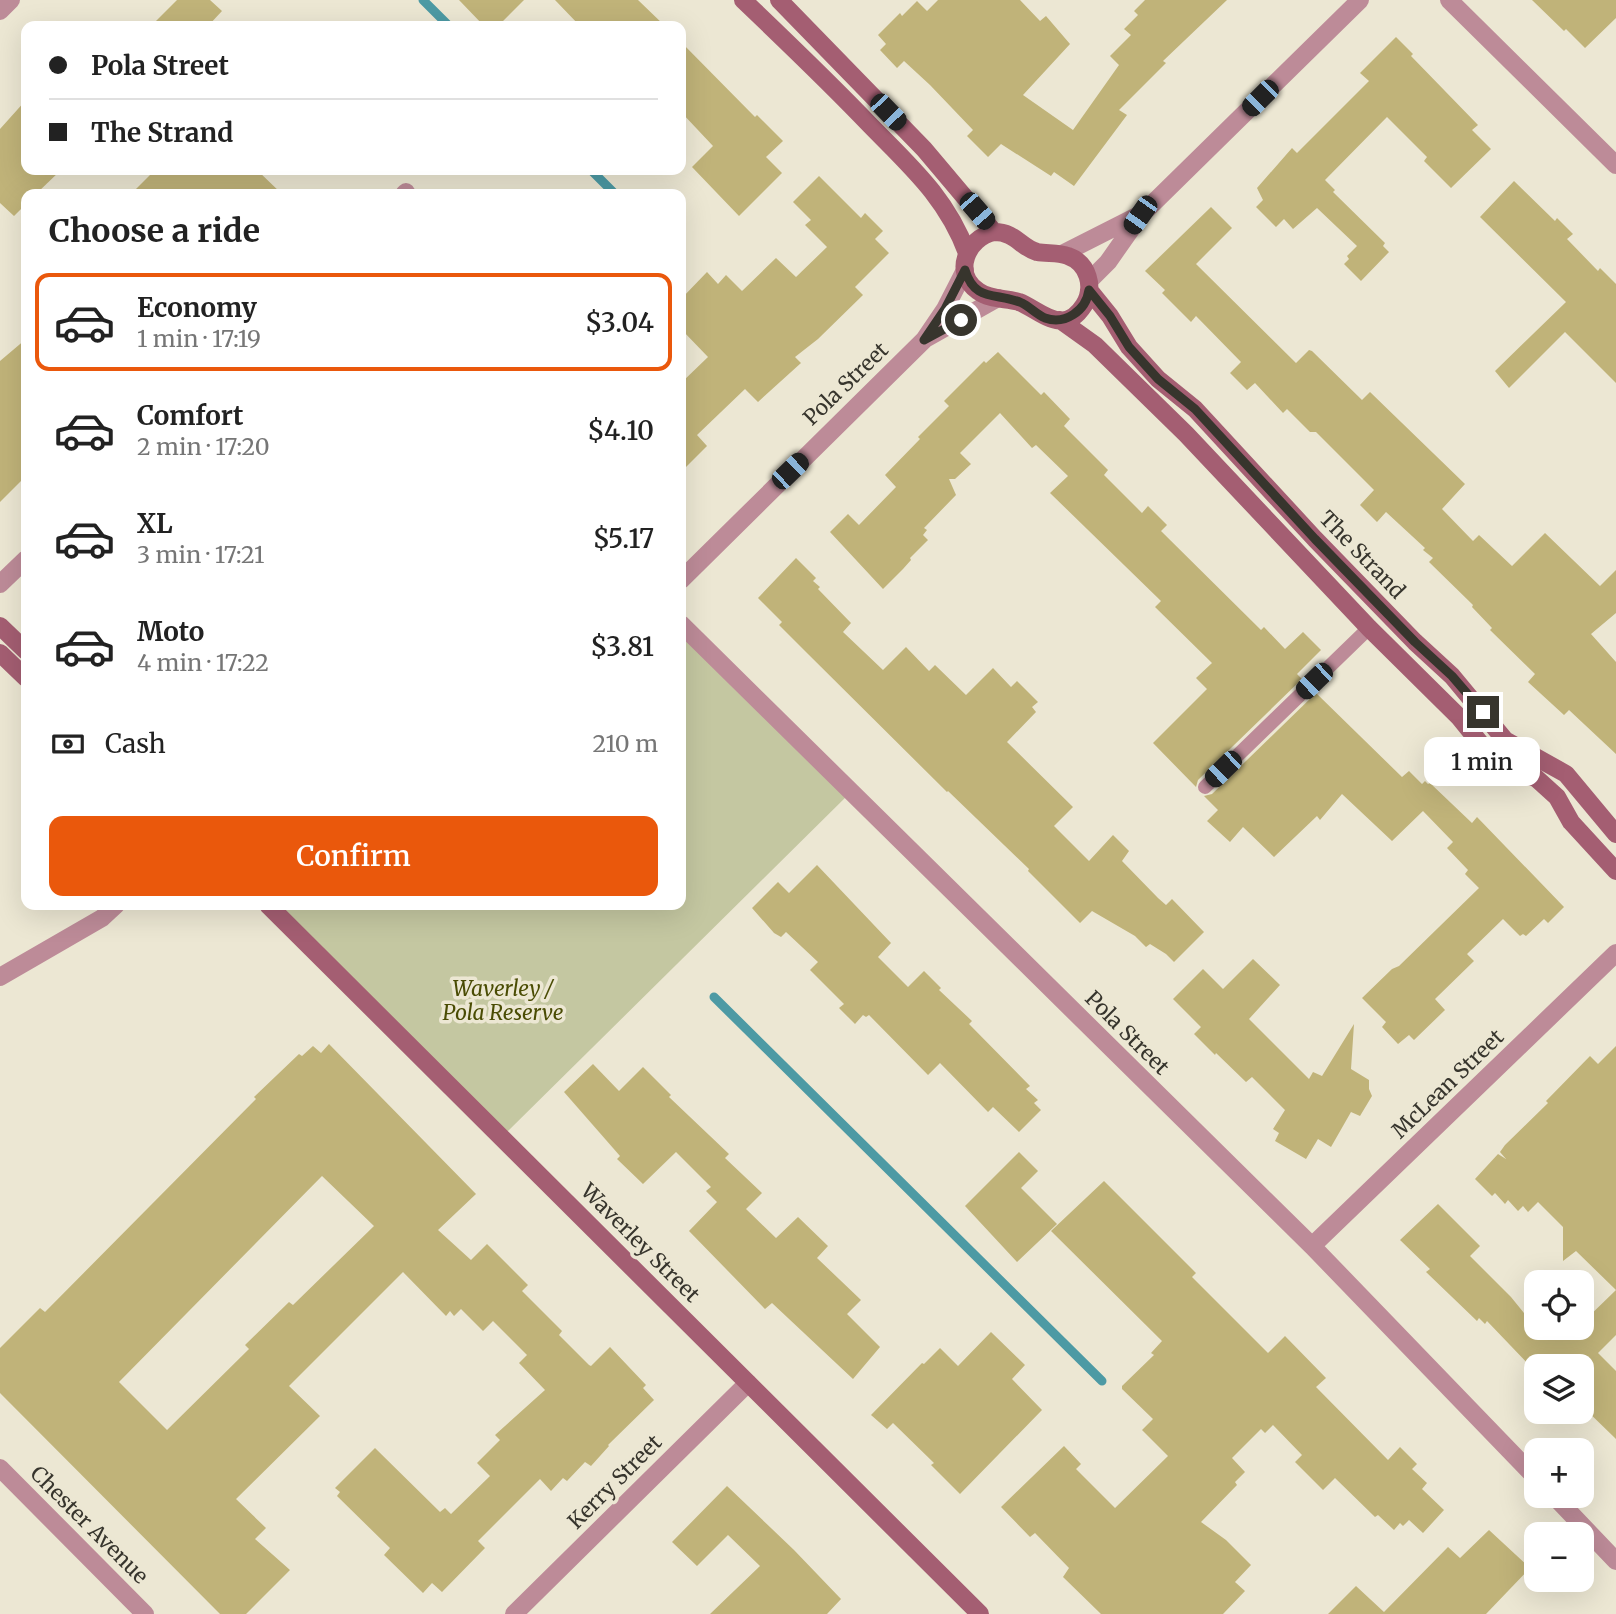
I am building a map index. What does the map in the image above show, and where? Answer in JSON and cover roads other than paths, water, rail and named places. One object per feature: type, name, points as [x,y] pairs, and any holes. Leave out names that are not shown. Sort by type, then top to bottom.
[{"type":"street","points":[[0,11],[11,0]]},
{"type":"street","points":[[743,0],[910,166],[940,200],[957,226],[970,282],[979,292],[1022,303],[1047,318],[1060,320],[1095,345],[1186,434],[1369,628],[1459,717],[1493,759],[1508,770],[1536,778],[1557,796],[1571,822],[1616,871]]},
{"type":"street","points":[[779,0],[924,149],[994,232]]},
{"type":"street","points":[[1060,320],[1078,311],[1086,301],[1089,285],[1140,215],[1360,0]]},
{"type":"street","points":[[1449,0],[1616,165]]},
{"type":"street","points":[[966,261],[976,239],[994,232],[1014,236],[1036,251],[1062,254],[1140,215]]},
{"type":"street","name":"The Strand","points":[[1062,254],[1080,263],[1089,285],[1129,347],[1158,379],[1195,409],[1315,539],[1415,642],[1452,676],[1505,740],[1566,774],[1616,834]]},
{"type":"street","name":"Pola Street","points":[[686,575],[924,340],[945,309],[966,261]]},
{"type":"street","name":"Pola Street","points":[[924,340],[998,298]]},
{"type":"street","points":[[0,584],[21,564]]},
{"type":"street","points":[[0,626],[21,646]]},
{"type":"street","name":"Pola Street","points":[[686,629],[1312,1246],[1524,1466]]},
{"type":"street","points":[[0,653],[21,673]]},
{"type":"street","points":[[0,977],[103,918],[111,910]]},
{"type":"street","name":"Waverley Street","points":[[273,910],[980,1614]]},
{"type":"street","name":"McLean Street","points":[[1312,1246],[1616,953]]},
{"type":"street","name":"Kerry Street","points":[[514,1614],[748,1383]]},
{"type":"street","name":"Chester Avenue","points":[[0,1468],[145,1614]]},
{"type":"street","points":[[1565,1508],[1616,1561]]},
{"type":"lane","points":[[1205,787],[1369,628]]},
{"type":"waterway","points":[[423,0],[444,21]]},
{"type":"waterway","points":[[596,175],[610,189]]},
{"type":"waterway","points":[[714,997],[1102,1381]]},
{"type":"park label","name":"Waverley / Pola Reserve","points":[[503,1001]]}]
